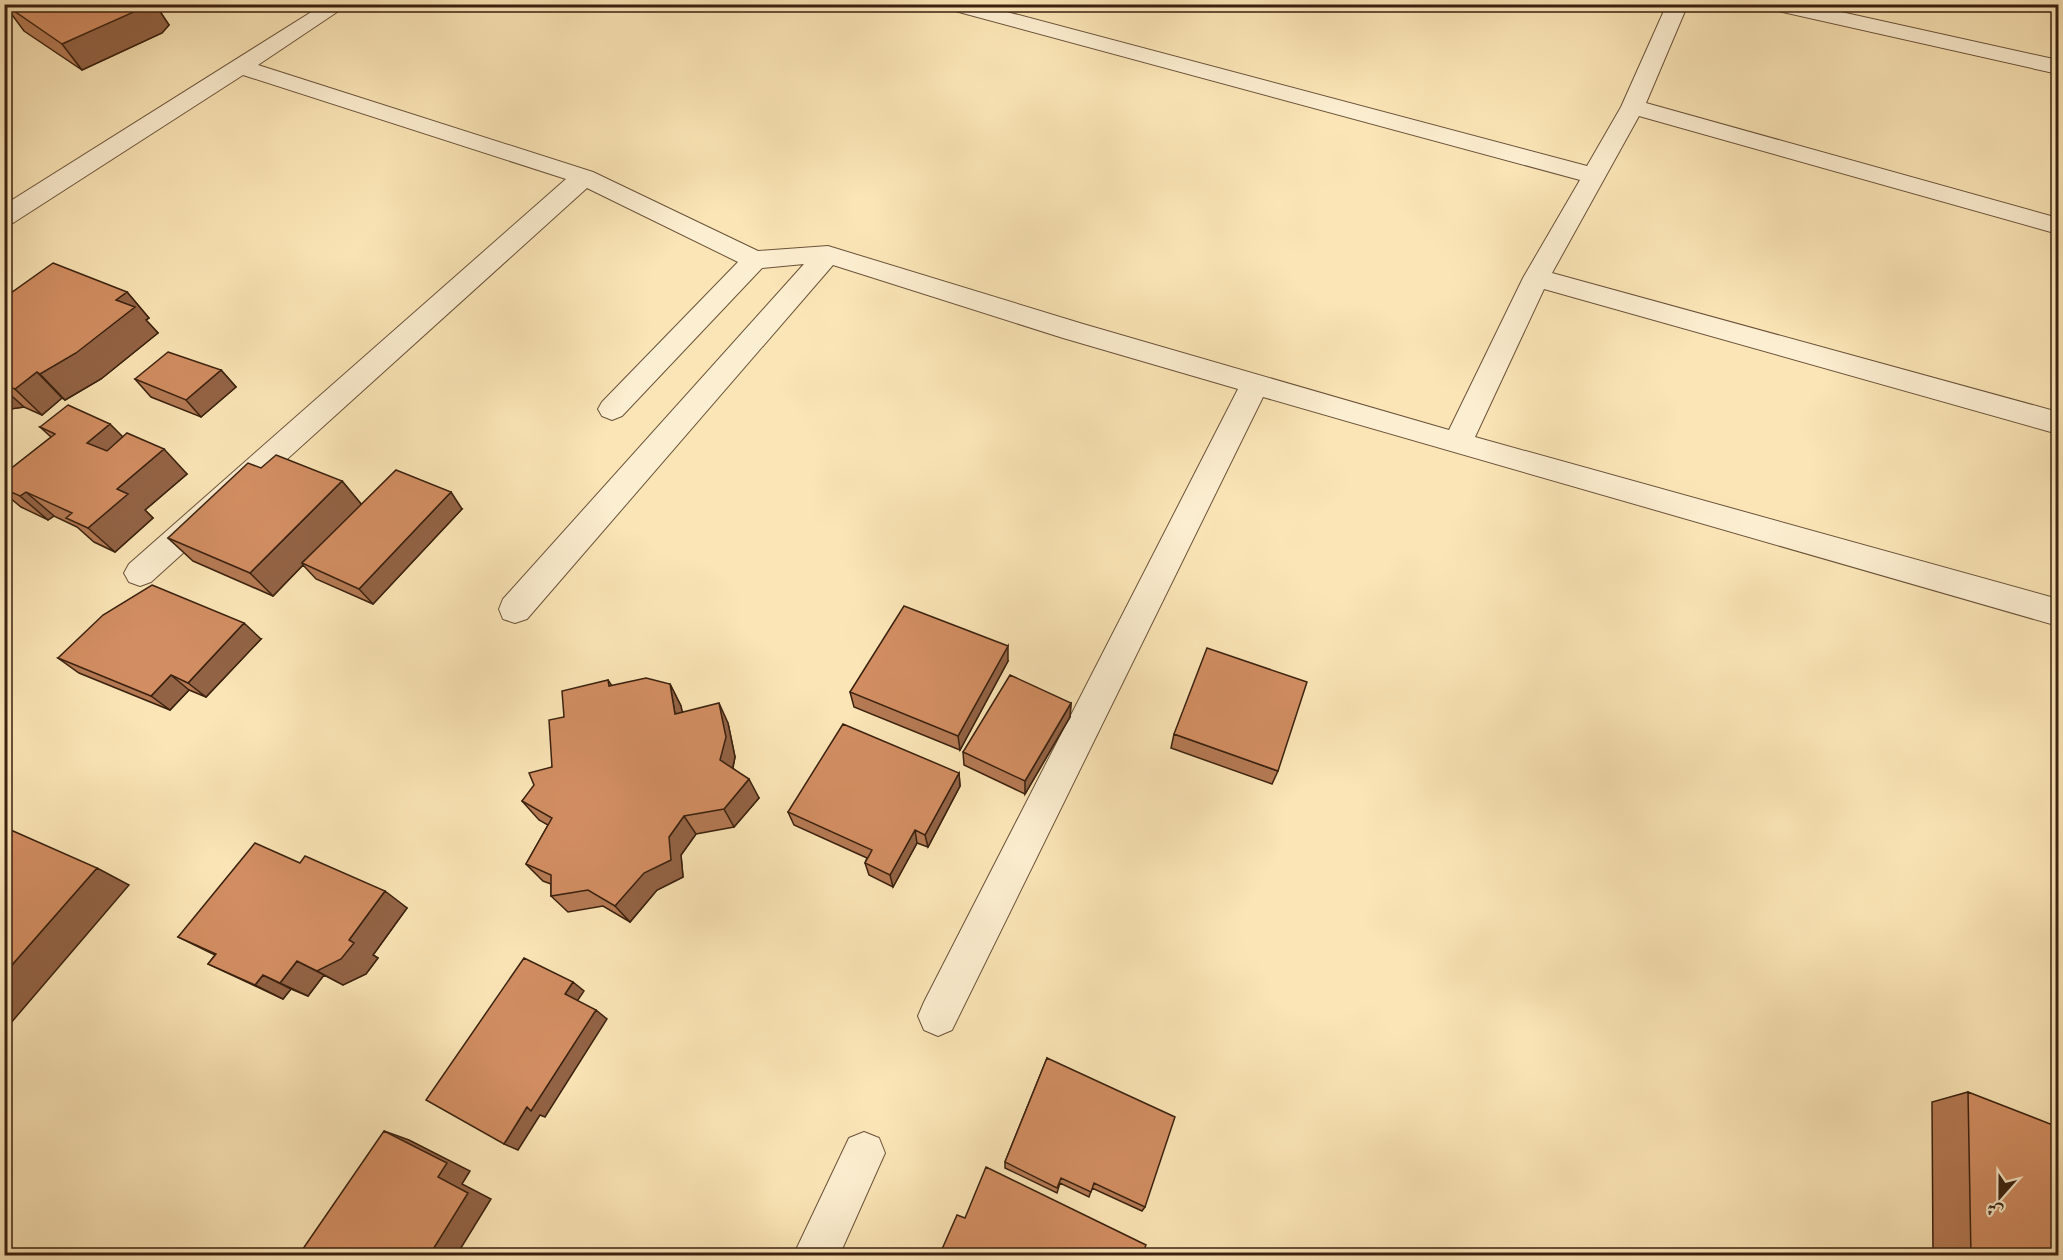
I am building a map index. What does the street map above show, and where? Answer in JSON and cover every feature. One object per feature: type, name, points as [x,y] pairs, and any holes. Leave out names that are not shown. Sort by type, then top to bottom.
[{"type":"street","points":[[10,209],[240,68],[339,4]]},
{"type":"street","points":[[951,4],[1595,176]]},
{"type":"street","points":[[1457,443],[1536,278],[1633,107],[1678,4]]},
{"type":"street","points":[[1774,4],[2058,67]]},
{"type":"street","points":[[240,68],[584,177],[755,260],[828,254],[1073,331],[1457,443],[2058,613]]},
{"type":"street","points":[[1633,107],[2058,226]]},
{"type":"street","points":[[140,573],[584,177]]},
{"type":"street","points":[[515,609],[828,254]]},
{"type":"street","points":[[612,409],[755,260]]},
{"type":"street","points":[[1536,278],[2058,423]]},
{"type":"street","points":[[938,1016],[1255,384]]},
{"type":"street","points":[[815,1256],[864,1153]]},
{"type":"building","points":[[4,4],[147,4],[145,7],[62,44]]},
{"type":"building","points":[[53,263],[127,292],[116,300],[135,307],[76,353],[40,374],[37,372],[15,389],[4,385],[4,298]]},
{"type":"building","points":[[168,352],[221,370],[186,400],[135,379]]},
{"type":"building","points":[[68,405],[110,424],[87,443],[107,451],[127,433],[164,449],[117,489],[128,494],[88,528],[66,518],[72,513],[26,492],[20,496],[4,489],[4,474],[55,434],[40,427]]},
{"type":"building","points":[[276,455],[342,481],[250,573],[168,538],[248,463],[261,468]]},
{"type":"building","points":[[396,470],[451,492],[359,589],[302,563]]},
{"type":"building","points":[[152,585],[244,623],[188,683],[171,675],[151,696],[58,658],[103,615]]},
{"type":"building","points":[[904,606],[1008,646],[958,736],[850,692]]},
{"type":"building","points":[[1207,648],[1307,682],[1278,771],[1174,734]]},
{"type":"building","points":[[1010,675],[1071,703],[1025,781],[963,752]]},
{"type":"building","points":[[646,678],[670,684],[675,714],[719,703],[726,737],[720,760],[749,779],[724,809],[684,816],[669,837],[671,860],[644,873],[615,906],[588,890],[551,896],[551,875],[526,864],[552,818],[522,801],[534,785],[529,773],[552,767],[549,720],[564,717],[562,691],[608,680],[609,686]]},
{"type":"building","points":[[843,724],[959,773],[925,835],[915,830],[890,875],[865,863],[872,850],[788,812]]},
{"type":"building","points":[[4,827],[97,868],[4,974]]},
{"type":"building","points":[[255,843],[300,863],[305,856],[385,891],[349,940],[354,943],[341,959],[317,971],[297,961],[280,983],[263,975],[255,985],[208,964],[216,954],[178,937]]},
{"type":"building","points":[[524,958],[573,982],[565,994],[596,1010],[531,1111],[527,1107],[504,1144],[426,1100]]},
{"type":"building","points":[[1047,1058],[1175,1117],[1145,1207],[1094,1183],[1091,1192],[1061,1178],[1057,1188],[1005,1162]]},
{"type":"building","points":[[1968,1092],[2058,1127],[2058,1256],[1971,1256]]},
{"type":"building","points":[[384,1131],[447,1163],[438,1177],[468,1193],[429,1256],[298,1256]]},
{"type":"building","points":[[986,1167],[1146,1245],[1142,1256],[1120,1256],[1116,1253],[1115,1256],[939,1256],[957,1215],[965,1218]]}]
